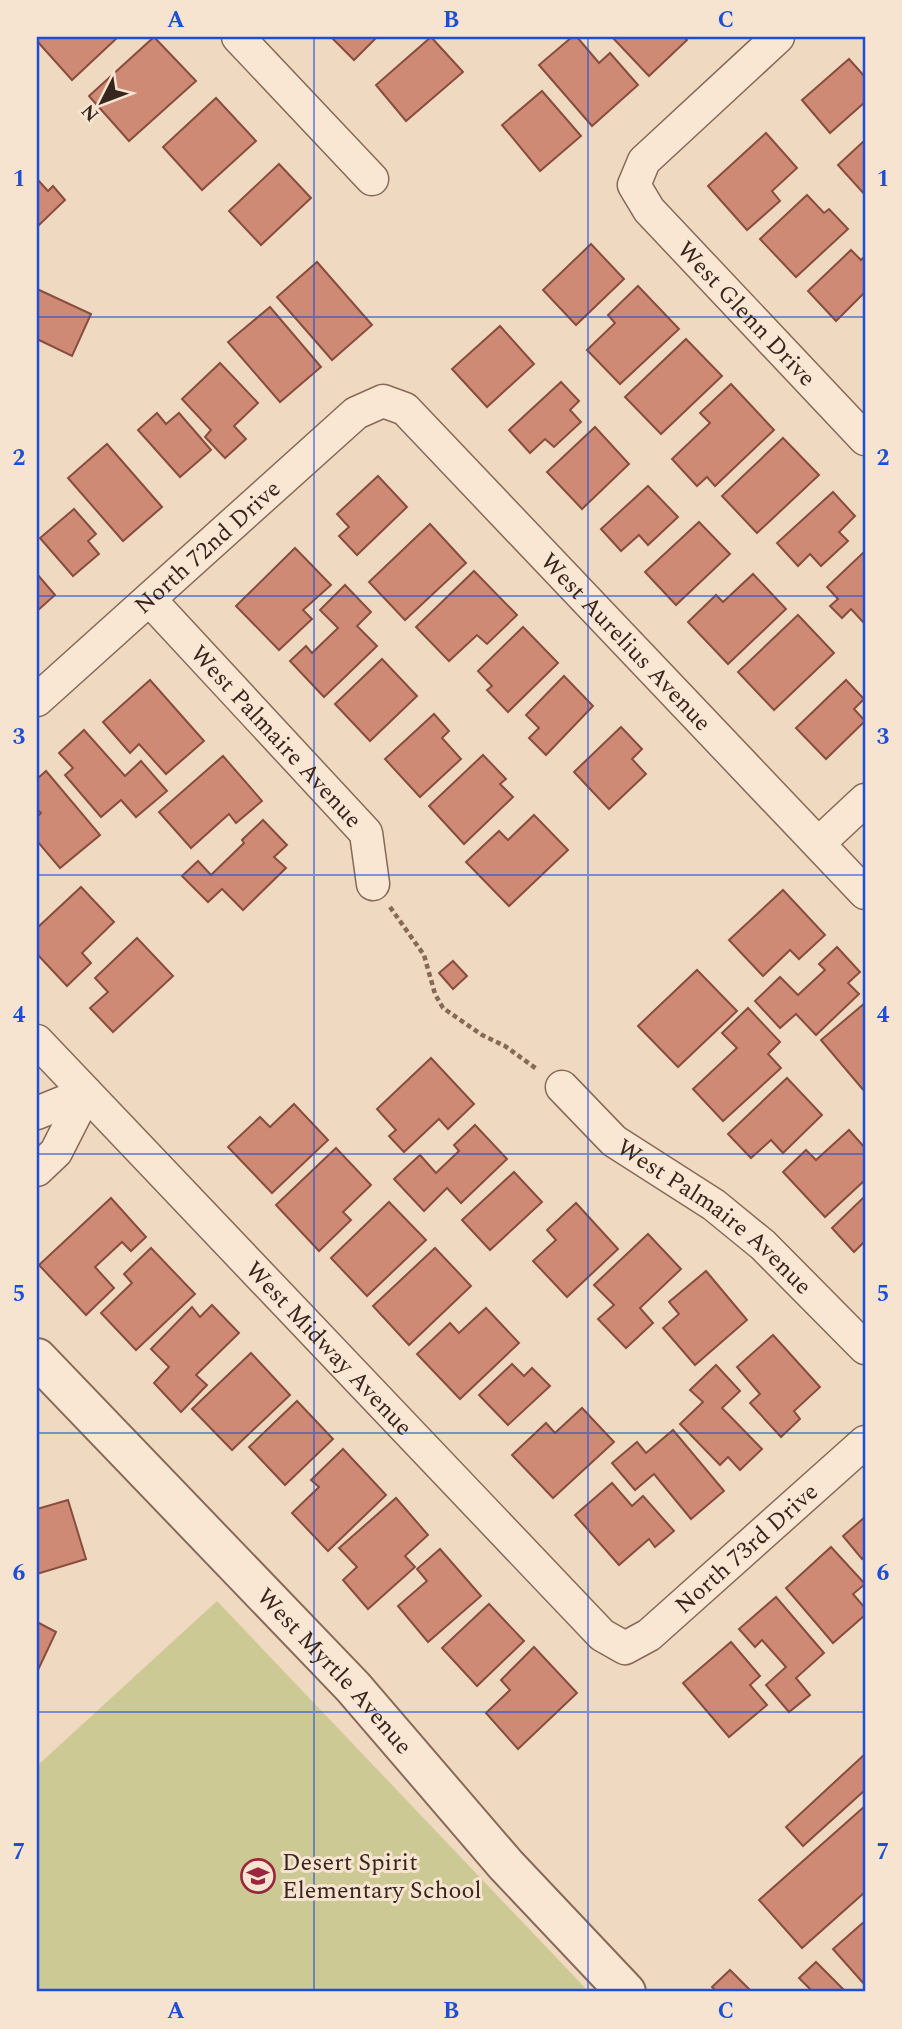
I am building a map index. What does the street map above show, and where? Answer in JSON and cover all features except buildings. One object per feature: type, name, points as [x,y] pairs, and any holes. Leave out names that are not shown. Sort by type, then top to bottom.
[{"type":"street","points":[[238,37],[372,179]]},
{"type":"street","name":"West Glenn Drive","points":[[778,37],[644,160],[634,185],[649,210],[865,439]]},
{"type":"street","name":"North 72nd Drive","points":[[37,700],[356,413],[383,401]]},
{"type":"street","name":"West Aurelius Avenue","points":[[383,401],[405,409],[865,892]]},
{"type":"street","name":"West Palmaire Avenue","points":[[150,600],[366,833],[373,884]]},
{"type":"street","points":[[819,844],[865,800]]},
{"type":"street","name":"West Midway Avenue","points":[[37,1041],[602,1635],[625,1648]]},
{"type":"street","name":"West Palmaire Avenue","points":[[562,1087],[614,1141],[714,1205],[764,1245],[865,1348]]},
{"type":"street","points":[[37,1113],[86,1093]]},
{"type":"street","points":[[37,1170],[56,1152],[86,1093]]},
{"type":"street","name":"West Myrtle Avenue","points":[[37,1358],[353,1687],[506,1865],[626,1992]]},
{"type":"street","name":"North 73rd Drive","points":[[625,1648],[649,1635],[865,1442]]},
{"type":"path","points":[[373,884],[424,955],[435,994],[443,1008],[471,1028],[505,1046],[562,1087]]},
{"type":"shaded area","name":"Desert Spirit Elementary School","points":[[217,1601],[589,1992],[37,1992],[37,1766]]},
{"type":"place","name":"Desert Spirit Elementary School","points":[[258,1876]]}]
